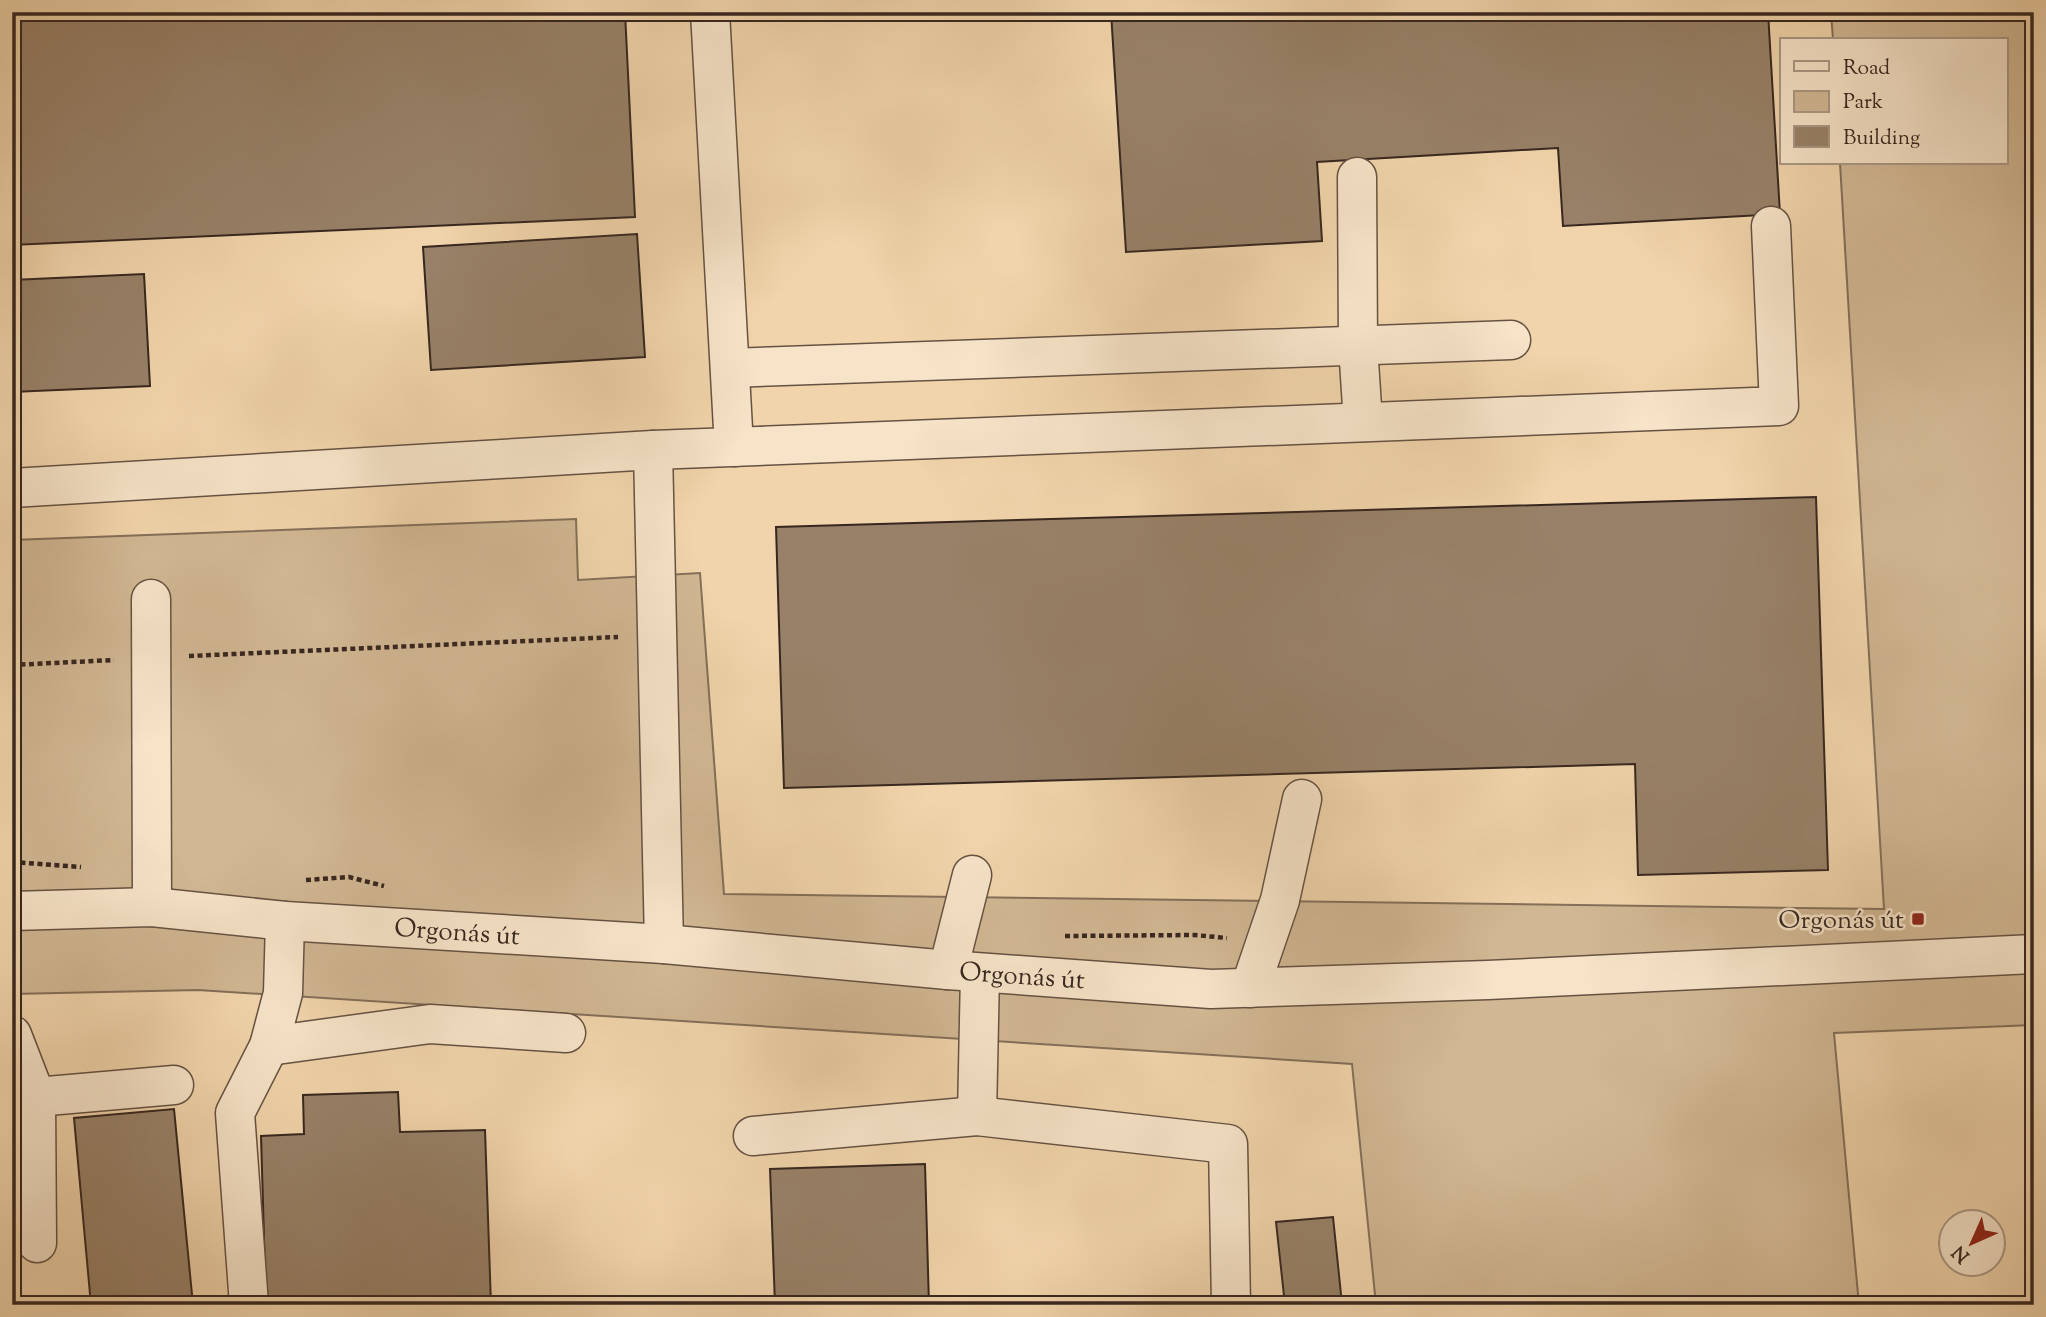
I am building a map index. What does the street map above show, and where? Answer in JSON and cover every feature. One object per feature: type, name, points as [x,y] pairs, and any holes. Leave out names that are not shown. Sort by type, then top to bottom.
[{"type":"street","points":[[710,12],[734,447]]},
{"type":"street","points":[[1357,177],[1358,346],[1363,422]]},
{"type":"street","points":[[12,488],[653,450],[1779,406],[1771,226]]},
{"type":"street","points":[[730,368],[1511,340]]},
{"type":"street","points":[[653,450],[664,944]]},
{"type":"street","points":[[151,599],[152,907]]},
{"type":"street","points":[[1250,988],[1280,900],[1302,799]]},
{"type":"street","points":[[972,875],[964,972],[977,1116]]},
{"type":"street","name":"Orgonás út","points":[[12,911],[152,907],[285,921],[664,944],[964,972],[1211,989],[1488,980],[2034,954]]},
{"type":"street","points":[[249,1305],[235,1114],[270,1046],[283,993],[285,921]]},
{"type":"street","points":[[270,1046],[430,1024],[565,1033]]},
{"type":"street","points":[[12,1035],[36,1097],[37,1243]]},
{"type":"street","points":[[36,1097],[174,1085]]},
{"type":"street","points":[[753,1136],[977,1116],[1228,1144],[1231,1305]]},
{"type":"path","points":[[12,665],[657,635]]},
{"type":"path","points":[[12,862],[89,867]]},
{"type":"path","points":[[294,881],[349,877],[387,887]]},
{"type":"path","points":[[1061,936],[1194,935],[1267,941]]},
{"type":"green space","points":[[1831,12],[2034,12],[2034,1025],[1834,1033],[1859,1305],[1376,1305],[1352,1064],[198,990],[12,994],[12,540],[576,519],[578,580],[700,573],[724,894],[1884,909],[1840,164],[2008,164],[2008,38],[1833,38]]},
{"type":"building","points":[[12,12],[625,12],[635,217],[12,245]]},
{"type":"building","points":[[1111,12],[1768,12],[1780,214],[1563,226],[1558,148],[1317,162],[1322,241],[1126,252]]},
{"type":"building","points":[[637,234],[645,357],[431,370],[423,247]]},
{"type":"building","points":[[144,274],[150,386],[12,392],[12,280]]},
{"type":"building","points":[[1816,497],[1828,870],[1638,875],[1635,764],[784,788],[776,527]]},
{"type":"building","points":[[398,1092],[400,1132],[485,1130],[491,1305],[266,1305],[261,1136],[304,1134],[303,1095]]},
{"type":"building","points":[[174,1109],[193,1305],[91,1305],[74,1118]]},
{"type":"building","points":[[925,1164],[929,1305],[775,1305],[770,1169]]},
{"type":"building","points":[[1333,1217],[1342,1304],[1285,1305],[1276,1222]]},
{"type":"building","points":[[2034,1296],[2034,1305],[1992,1305],[1992,1298]]},
{"type":"place","name":"Orgonás út","points":[[1918,919]]}]
